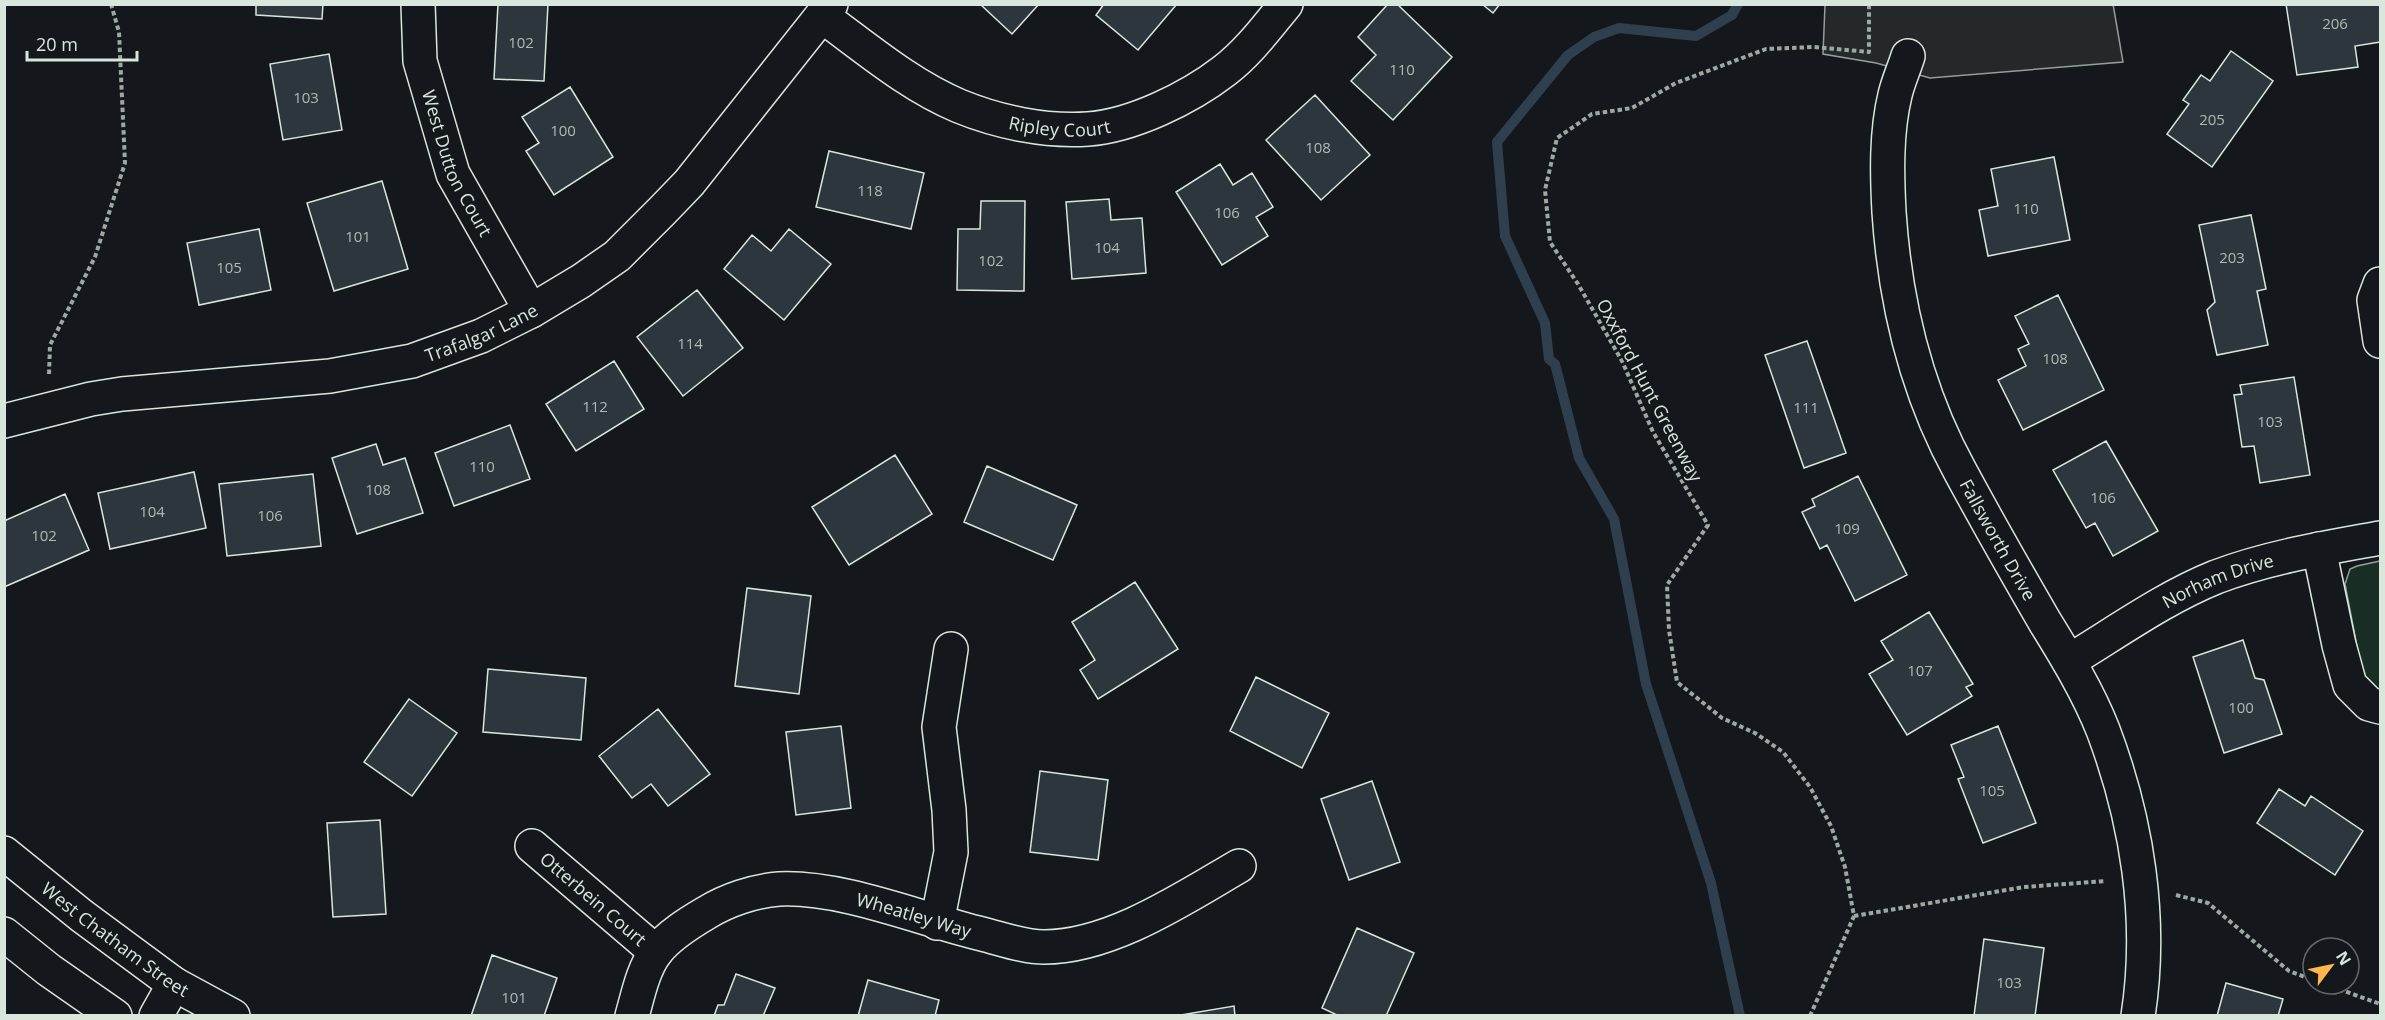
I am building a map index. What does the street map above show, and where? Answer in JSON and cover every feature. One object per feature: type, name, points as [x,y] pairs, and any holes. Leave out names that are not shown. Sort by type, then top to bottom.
[{"type":"street","name":"West Dutton Court","points":[[417,4],[420,61],[453,174],[531,311]]},
{"type":"street","name":"Ripley Court","points":[[826,10],[913,81],[958,105],[999,119],[1036,127],[1088,129],[1120,122],[1149,112],[1189,93],[1225,70],[1265,30],[1286,4]]},
{"type":"street","name":"Trafalgar Lane","points":[[4,421],[122,394],[330,376],[412,361],[481,336],[531,311],[617,256],[689,183],[826,10]]},
{"type":"street","name":"Fallsworth Drive","points":[[1908,56],[1895,94],[1887,178],[1891,243],[1907,334],[1919,377],[1959,469],[2069,661],[2102,728],[2134,830],[2141,887],[2141,997],[2138,1016]]},
{"type":"street","points":[[2380,284],[2374,300],[2380,341]]},
{"type":"street","name":"Norham Drive","points":[[2069,661],[2175,597],[2214,578],[2253,564],[2380,538]]},
{"type":"street","points":[[2319,549],[2339,645],[2350,685],[2369,704],[2380,707]]},
{"type":"street","points":[[937,923],[951,852],[949,810],[939,727],[951,649]]},
{"type":"street","name":"Otterbein Court","points":[[532,846],[656,952]]},
{"type":"street","name":"West Chatham Street","points":[[4,853],[82,916],[174,984],[233,1016]]},
{"type":"street","name":"Wheatley Way","points":[[632,1016],[644,978],[656,952],[687,924],[721,903],[777,889],[808,890],[857,899],[937,923],[1044,947],[1088,941],[1134,925],[1239,866]]},
{"type":"street","points":[[4,934],[49,970],[115,1016]]},
{"type":"street","points":[[156,1016],[174,984]]},
{"type":"path","points":[[47,410],[50,345],[95,257],[125,163],[118,32],[111,4]]},
{"type":"path","name":"Oxxford Hunt Greenway","points":[[1854,916],[1845,867],[1831,826],[1810,787],[1783,752],[1755,734],[1722,718],[1677,682],[1669,630],[1667,585],[1708,525],[1653,432],[1622,361],[1578,284],[1550,242],[1545,190],[1557,138],[1592,114],[1632,108],[1676,83],[1766,49],[1814,47],[1869,52],[1869,4]]},
{"type":"path","points":[[1810,1016],[1854,916],[2024,887],[2115,881]]},
{"type":"path","points":[[2171,894],[2208,903],[2289,971],[2301,976]]},
{"type":"path","points":[[2358,996],[2380,1004]]},
{"type":"green space","points":[[2380,561],[2380,692],[2370,685],[2362,673],[2345,584],[2350,569]]},
{"type":"shaded area","points":[[2113,4],[2123,62],[1930,78],[1876,63],[1823,54],[1825,5]]},
{"type":"building","points":[[256,4],[323,4],[322,19],[256,15]]},
{"type":"building","points":[[498,4],[548,4],[544,81],[494,79]]},
{"type":"building","points":[[980,4],[1039,4],[1012,34]]},
{"type":"building","points":[[1104,4],[1177,4],[1138,50],[1096,15]]},
{"type":"building","points":[[1388,4],[1397,4],[1452,57],[1393,120],[1351,81],[1376,55],[1358,37]]},
{"type":"building","points":[[1482,4],[1500,4],[1493,13]]},
{"type":"building","points":[[2286,4],[2380,4],[2380,42],[2355,46],[2358,67],[2297,75]]},
{"type":"building","points":[[2231,51],[2273,81],[2212,167],[2167,134],[2189,104],[2183,100],[2201,75],[2210,81]]},
{"type":"building","points":[[329,54],[342,130],[283,140],[270,64]]},
{"type":"building","points":[[570,87],[613,157],[554,195],[526,151],[539,143],[522,117]]},
{"type":"building","points":[[1315,95],[1370,155],[1321,200],[1266,140]]},
{"type":"building","points":[[829,151],[924,173],[911,229],[816,207]]},
{"type":"building","points":[[2054,157],[2070,240],[1988,256],[1979,210],[1998,206],[1991,169]]},
{"type":"building","points":[[1220,164],[1233,185],[1252,173],[1273,207],[1256,217],[1268,236],[1222,265],[1176,192]]},
{"type":"building","points":[[382,181],[408,269],[334,291],[307,203]]},
{"type":"building","points":[[1109,199],[1111,220],[1142,218],[1146,273],[1072,279],[1066,202]]},
{"type":"building","points":[[981,201],[1025,201],[1024,291],[957,290],[958,229],[980,229]]},
{"type":"building","points":[[2251,215],[2266,289],[2257,291],[2268,345],[2217,355],[2207,310],[2215,302],[2199,225]]},
{"type":"building","points":[[259,229],[271,290],[199,305],[187,243]]},
{"type":"building","points":[[789,229],[831,264],[784,320],[724,269],[752,235],[771,251]]},
{"type":"building","points":[[697,290],[743,348],[683,396],[637,337]]},
{"type":"building","points":[[2058,295],[2104,390],[2023,430],[1998,380],[2026,366],[2018,349],[2029,344],[2015,316]]},
{"type":"building","points":[[1807,341],[1846,453],[1804,468],[1765,355]]},
{"type":"building","points":[[614,361],[644,409],[576,451],[546,404]]},
{"type":"building","points":[[2294,377],[2310,475],[2260,483],[2254,446],[2242,447],[2234,395],[2242,394],[2240,385]]},
{"type":"building","points":[[510,425],[530,479],[454,506],[435,453]]},
{"type":"building","points":[[2106,441],[2158,531],[2113,556],[2095,523],[2086,528],[2053,470]]},
{"type":"building","points":[[376,444],[383,465],[405,458],[423,513],[357,534],[332,458]]},
{"type":"building","points":[[895,455],[932,514],[849,565],[812,507]]},
{"type":"building","points":[[987,466],[1077,505],[1053,560],[964,522]]},
{"type":"building","points":[[194,472],[206,528],[110,549],[98,493]]},
{"type":"building","points":[[313,474],[321,546],[227,556],[219,484]]},
{"type":"building","points":[[1858,476],[1907,575],[1855,601],[1827,545],[1820,549],[1802,512],[1815,506],[1812,499]]},
{"type":"building","points":[[65,494],[89,550],[4,587],[4,521]]},
{"type":"building","points":[[1135,582],[1178,649],[1098,699],[1080,670],[1095,660],[1072,622]]},
{"type":"building","points":[[747,588],[811,596],[799,694],[735,686]]},
{"type":"building","points":[[1929,612],[1973,684],[1966,687],[1972,696],[1907,735],[1869,674],[1893,660],[1881,641]]},
{"type":"building","points":[[2243,640],[2255,678],[2264,680],[2282,734],[2224,753],[2193,657]]},
{"type":"building","points":[[488,669],[586,678],[581,740],[483,732]]},
{"type":"building","points":[[1256,677],[1329,713],[1302,768],[1230,731]]},
{"type":"building","points":[[409,699],[457,733],[412,796],[364,762]]},
{"type":"building","points":[[658,709],[710,774],[668,806],[651,784],[632,798],[599,756]]},
{"type":"building","points":[[841,726],[851,808],[796,815],[786,732]]},
{"type":"building","points":[[1998,726],[2036,823],[1983,843],[1958,779],[1964,777],[1951,745]]},
{"type":"building","points":[[1040,771],[1108,780],[1098,860],[1030,852]]},
{"type":"building","points":[[1372,781],[1400,862],[1349,880],[1321,799]]},
{"type":"building","points":[[2279,789],[2305,806],[2311,796],[2363,831],[2335,875],[2257,823]]},
{"type":"building","points":[[380,820],[386,914],[333,917],[327,823]]},
{"type":"building","points":[[1357,928],[1414,953],[1386,1016],[1339,1016],[1322,1008]]},
{"type":"building","points":[[1984,939],[2044,948],[2035,1016],[1974,1016]]},
{"type":"building","points":[[492,955],[557,978],[544,1016],[471,1016]]},
{"type":"building","points":[[736,974],[775,988],[763,1016],[714,1016],[718,1005],[724,1005]]},
{"type":"building","points":[[868,980],[939,1000],[935,1016],[858,1016]]},
{"type":"building","points":[[2226,983],[2283,999],[2278,1016],[2217,1016]]},
{"type":"building","points":[[1234,1006],[1235,1016],[1175,1016]]},
{"type":"waterway","points":[[1738,4],[1732,15],[1696,36],[1619,28],[1594,37],[1568,55],[1497,142],[1505,236],[1545,323],[1549,359],[1555,364],[1579,458],[1614,519],[1646,684],[1711,883],[1740,1016]]}]
